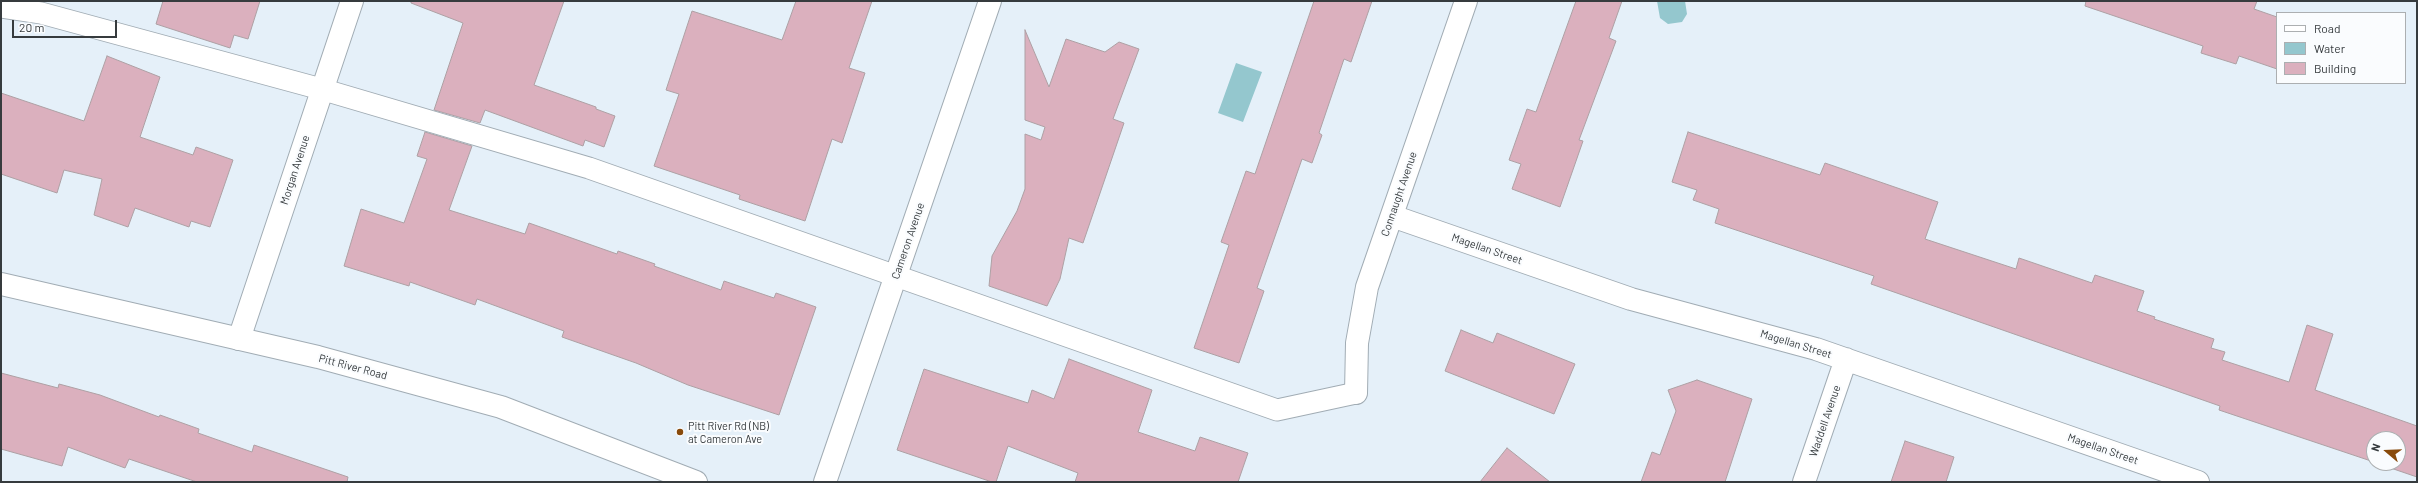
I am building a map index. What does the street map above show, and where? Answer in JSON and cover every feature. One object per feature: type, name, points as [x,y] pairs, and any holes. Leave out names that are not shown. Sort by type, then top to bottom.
[{"type":"street","name":"Morgan Avenue","points":[[239,339],[321,89],[352,1]]},
{"type":"street","name":"Cameron Avenue","points":[[825,482],[990,1]]},
{"type":"street","name":"Connaught Avenue","points":[[1356,393],[1357,343],[1367,287],[1466,1]]},
{"type":"street","name":"Magellan Street","points":[[1392,216],[1631,299],[1786,340],[1846,359],[2198,482]]},
{"type":"street","name":"Pitt River Road","points":[[1,284],[318,357],[501,407],[696,482]]},
{"type":"street","name":"Waddell Avenue","points":[[1804,482],[1846,359]]},
{"type":"lane","points":[[1,7],[41,13],[321,89],[589,168],[1277,410],[1356,393]]},
{"type":"water","points":[[1657,1],[1685,1],[1687,14],[1682,22],[1668,24],[1660,18]]},
{"type":"water","points":[[1236,63],[1262,72],[1243,122],[1218,113]]},
{"type":"building","points":[[163,1],[260,1],[248,39],[234,35],[230,48],[156,24]]},
{"type":"building","points":[[411,1],[564,1],[534,85],[596,107],[596,109],[615,116],[604,147],[585,140],[583,146],[485,110],[480,123],[434,110],[463,23],[411,3]]},
{"type":"building","points":[[796,1],[872,1],[849,68],[865,73],[842,143],[832,139],[805,221],[739,199],[740,195],[654,166],[679,94],[666,90],[692,11],[782,40]]},
{"type":"building","points":[[1314,1],[1372,1],[1351,62],[1344,59],[1319,133],[1322,135],[1312,163],[1302,159],[1257,288],[1264,291],[1239,363],[1194,348],[1229,245],[1221,242],[1246,171],[1255,174]]},
{"type":"building","points":[[1576,1],[1622,1],[1609,38],[1616,41],[1579,140],[1583,141],[1560,207],[1512,189],[1521,164],[1509,160],[1527,109],[1536,112]]},
{"type":"building","points":[[2086,1],[2257,1],[2254,9],[2276,17],[2276,69],[2239,56],[2236,64],[2201,53],[2203,46],[2085,6]]},
{"type":"building","points":[[1025,30],[1049,87],[1066,39],[1105,52],[1119,42],[1139,49],[1113,119],[1124,123],[1083,243],[1069,238],[1060,279],[1047,306],[989,286],[992,256],[1017,211],[1025,189],[1025,134],[1041,140],[1045,127],[1025,120]]},
{"type":"building","points":[[107,56],[160,77],[140,137],[193,155],[196,147],[233,160],[210,227],[191,221],[189,227],[135,208],[128,227],[94,215],[102,179],[64,170],[57,193],[1,174],[1,93],[84,121]]},
{"type":"building","points":[[425,132],[472,146],[449,210],[525,234],[529,223],[617,254],[618,251],[655,264],[654,266],[721,290],[724,281],[774,298],[776,293],[816,307],[779,415],[688,385],[636,363],[562,337],[564,331],[477,299],[475,305],[410,282],[409,286],[344,266],[361,209],[404,223],[427,159],[417,156]]},
{"type":"building","points":[[1688,132],[1820,175],[1825,163],[1938,202],[1925,239],[2016,269],[2019,258],[2092,283],[2095,275],[2144,291],[2137,311],[2155,317],[2154,319],[2214,339],[2211,348],[2225,352],[2222,360],[2289,382],[2307,325],[2333,334],[2315,390],[2417,426],[2417,477],[2399,471],[2406,471],[2406,431],[2366,431],[2366,459],[2219,410],[2220,406],[1871,284],[1874,276],[1715,223],[1719,209],[1693,200],[1697,190],[1672,182]]},
{"type":"building","points":[[1461,330],[1493,343],[1497,333],[1575,364],[1554,414],[1445,371]]},
{"type":"building","points":[[1069,359],[1152,390],[1138,432],[1195,451],[1200,437],[1248,453],[1238,482],[1075,482],[1078,473],[1008,446],[996,482],[992,482],[897,450],[924,369],[1028,403],[1032,390],[1054,399]]},
{"type":"building","points":[[1,373],[58,388],[59,384],[100,395],[159,417],[160,415],[199,429],[198,433],[252,452],[254,445],[348,477],[347,482],[197,482],[129,459],[125,468],[68,447],[62,466],[1,449]]},
{"type":"building","points":[[1697,380],[1752,399],[1725,482],[1641,482],[1652,452],[1660,455],[1676,411],[1668,390]]},
{"type":"building","points":[[1905,441],[1954,457],[1946,482],[1891,482]]},
{"type":"building","points":[[1507,448],[1550,482],[1480,482]]},
{"type":"place","name":"Pitt River Rd (NB) at Cameron Ave","points":[[680,432]]}]
